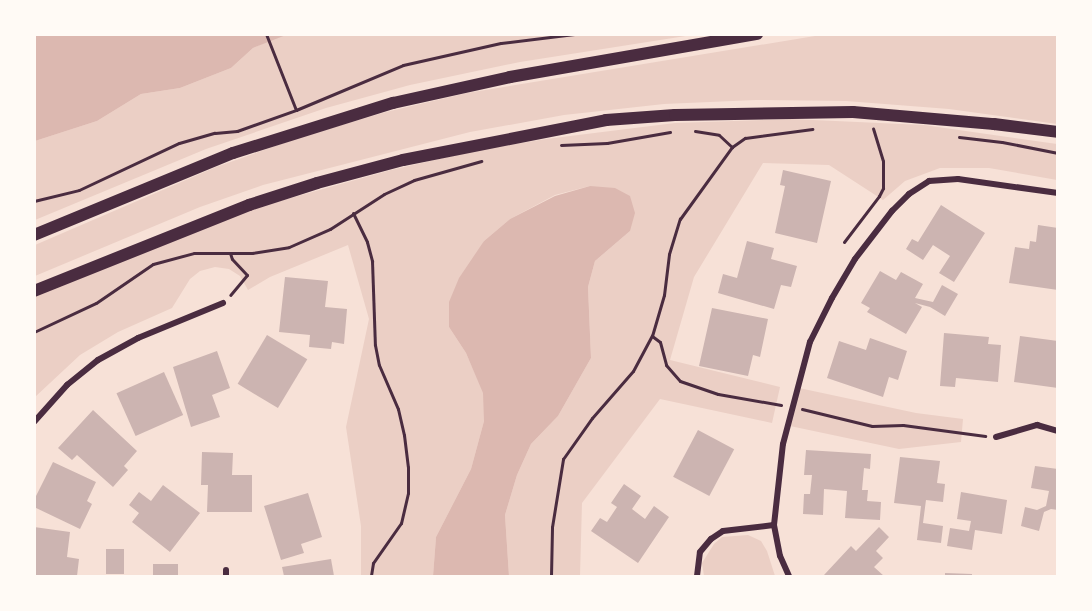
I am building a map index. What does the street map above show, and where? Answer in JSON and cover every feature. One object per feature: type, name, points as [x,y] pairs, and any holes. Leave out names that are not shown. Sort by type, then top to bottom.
[{"type":"main road","points":[[34,235],[233,153],[393,103],[510,77],[757,34]]},
{"type":"main road","points":[[34,291],[249,205],[317,183],[403,160],[606,120],[675,115],[853,112],[1058,132]]},
{"type":"street","points":[[789,576],[780,556],[774,525],[783,444],[810,342],[832,298],[855,260],[909,194],[929,181],[958,178],[1058,193]]},
{"type":"street","points":[[34,422],[67,385],[99,360],[138,338],[223,303]]},
{"type":"street","points":[[996,437],[1037,425],[1058,431]]},
{"type":"street","points":[[697,576],[700,552],[711,539],[723,531],[774,525]]},
{"type":"path","points":[[266,34],[296,110]]},
{"type":"path","points":[[34,201],[79,190],[179,143],[215,133],[237,131],[296,110],[403,65],[501,43],[574,34]]},
{"type":"path","points":[[551,576],[552,527],[563,459],[592,418],[633,371],[652,336],[664,295],[669,254],[680,219],[732,147],[745,138],[815,128]]},
{"type":"path","points":[[862,128],[885,130]]},
{"type":"path","points":[[844,242],[883,188],[883,161],[873,128]]},
{"type":"path","points":[[558,145],[616,142],[681,130]]},
{"type":"path","points":[[690,130],[719,135],[732,147]]},
{"type":"path","points":[[955,137],[1002,142],[1058,153]]},
{"type":"path","points":[[34,332],[96,303],[153,264],[194,253],[273,251],[289,247],[330,230],[384,194],[414,180],[484,160]]},
{"type":"path","points":[[353,213],[372,261],[375,345],[398,409],[408,467],[408,493],[401,523],[373,563],[370,576]]},
{"type":"path","points":[[223,303],[247,275],[232,260],[230,253]]},
{"type":"path","points":[[652,336],[660,342],[666,365],[680,381],[718,394],[792,407],[872,426],[903,425],[996,437]]},
{"type":"shaded area","points":[[35,35],[286,35],[253,48],[231,68],[180,88],[141,94],[97,121],[35,141]]},
{"type":"shaded area","points":[[282,35],[692,35],[520,62],[410,85],[326,108],[206,149],[35,220],[35,141],[97,121],[141,94],[180,88],[231,68],[253,48]]},
{"type":"shaded area","points":[[821,35],[1057,35],[1057,124],[949,109],[846,101],[756,100],[664,104],[564,115],[470,132],[263,185],[200,207],[35,276],[35,245],[216,167],[301,137],[386,112],[467,93]]},
{"type":"shaded area","points":[[791,119],[924,125],[1057,144],[1057,180],[989,168],[940,168],[905,181],[883,200],[829,165],[763,163],[694,277],[670,360],[780,387],[772,423],[660,399],[582,503],[580,576],[509,576],[505,515],[517,475],[531,444],[558,416],[591,358],[588,287],[595,261],[630,231],[590,186],[555,195],[510,219],[484,241],[449,327],[466,353],[484,393],[484,421],[471,469],[436,537],[433,576],[361,576],[361,526],[346,427],[369,319],[348,245],[270,277],[248,290],[240,276],[229,269],[215,267],[200,271],[190,279],[172,308],[118,332],[80,355],[35,397],[35,296],[255,208],[391,170],[478,150],[675,123]]},
{"type":"shaded area","points":[[590,186],[615,188],[630,196],[635,213],[630,231],[595,261],[588,287],[591,358],[558,416],[531,444],[517,475],[505,515],[509,576],[433,576],[436,537],[471,469],[484,421],[483,393],[466,353],[449,327],[449,302],[459,278],[484,241],[510,219],[555,196]]},
{"type":"shaded area","points":[[799,388],[916,413],[963,419],[961,442],[899,449],[790,426]]},
{"type":"shaded area","points":[[748,535],[761,541],[767,551],[775,576],[704,576],[702,563],[714,544],[722,537]]},
{"type":"building","points":[[783,170],[831,181],[817,243],[775,233],[785,186],[780,185]]},
{"type":"building","points":[[941,205],[985,233],[954,282],[939,273],[950,256],[933,245],[923,260],[906,249],[912,239],[918,242]]},
{"type":"building","points":[[1038,225],[1058,228],[1058,290],[1009,283],[1015,247],[1029,249],[1030,241],[1036,242]]},
{"type":"building","points":[[747,241],[774,248],[771,259],[797,266],[791,287],[781,285],[774,309],[718,293],[723,274],[737,278]]},
{"type":"building","points":[[880,271],[896,280],[901,272],[923,284],[915,298],[933,302],[942,285],[958,294],[945,316],[930,307],[915,303],[922,307],[906,334],[867,312],[870,308],[861,303]]},
{"type":"building","points":[[285,277],[328,281],[325,307],[347,309],[344,344],[332,342],[331,349],[309,347],[310,335],[279,332]]},
{"type":"building","points":[[712,308],[768,319],[760,357],[753,355],[748,376],[699,366]]},
{"type":"building","points":[[944,333],[989,337],[988,344],[1001,345],[998,382],[956,378],[955,387],[940,386]]},
{"type":"building","points":[[267,335],[307,359],[278,408],[238,384]]},
{"type":"building","points":[[1020,336],[1058,341],[1058,388],[1014,382]]},
{"type":"building","points":[[870,338],[907,351],[898,380],[889,377],[883,397],[827,378],[839,341],[866,350]]},
{"type":"building","points":[[217,351],[230,388],[212,395],[220,417],[191,427],[173,367]]},
{"type":"building","points":[[164,372],[183,415],[136,436],[116,393]]},
{"type":"building","points":[[93,410],[137,451],[124,466],[128,470],[113,487],[77,455],[72,460],[58,448]]},
{"type":"building","points":[[698,430],[734,449],[709,496],[673,477]]},
{"type":"building","points":[[806,450],[871,454],[870,469],[864,468],[862,490],[868,490],[867,501],[881,502],[880,520],[845,518],[847,491],[824,489],[823,515],[803,514],[804,494],[810,494],[812,475],[804,475]]},
{"type":"building","points":[[202,452],[233,453],[232,475],[252,475],[252,512],[207,512],[208,485],[201,485]]},
{"type":"building","points":[[900,457],[940,461],[937,483],[945,484],[943,502],[926,500],[923,523],[943,526],[941,543],[917,540],[921,506],[894,503]]},
{"type":"building","points":[[53,462],[96,482],[87,501],[92,504],[80,529],[34,507],[34,500]]},
{"type":"building","points":[[1035,466],[1058,469],[1058,510],[1051,509],[1044,512],[1039,531],[1021,526],[1025,507],[1037,510],[1046,506],[1049,491],[1031,488]]},
{"type":"building","points":[[624,484],[641,496],[632,509],[645,519],[654,506],[669,517],[638,563],[591,531],[600,518],[607,522],[617,507],[611,503]]},
{"type":"building","points":[[163,485],[200,513],[170,552],[132,522],[139,513],[129,505],[139,492],[151,501]]},
{"type":"building","points":[[961,492],[1007,500],[1002,534],[975,530],[972,550],[947,546],[950,528],[969,531],[971,521],[957,519]]},
{"type":"building","points":[[308,493],[322,537],[301,544],[304,553],[281,560],[264,506]]},
{"type":"building","points":[[34,527],[70,532],[67,557],[79,559],[77,576],[34,576]]},
{"type":"building","points":[[879,527],[889,537],[876,551],[883,558],[874,567],[884,576],[824,575],[851,546],[856,551]]},
{"type":"building","points":[[106,549],[124,549],[124,574],[106,574]]},
{"type":"building","points":[[331,559],[334,576],[284,576],[282,567]]},
{"type":"building","points":[[153,564],[178,564],[178,576],[153,576]]},
{"type":"building","points":[[945,573],[972,574],[972,576],[945,576]]}]
